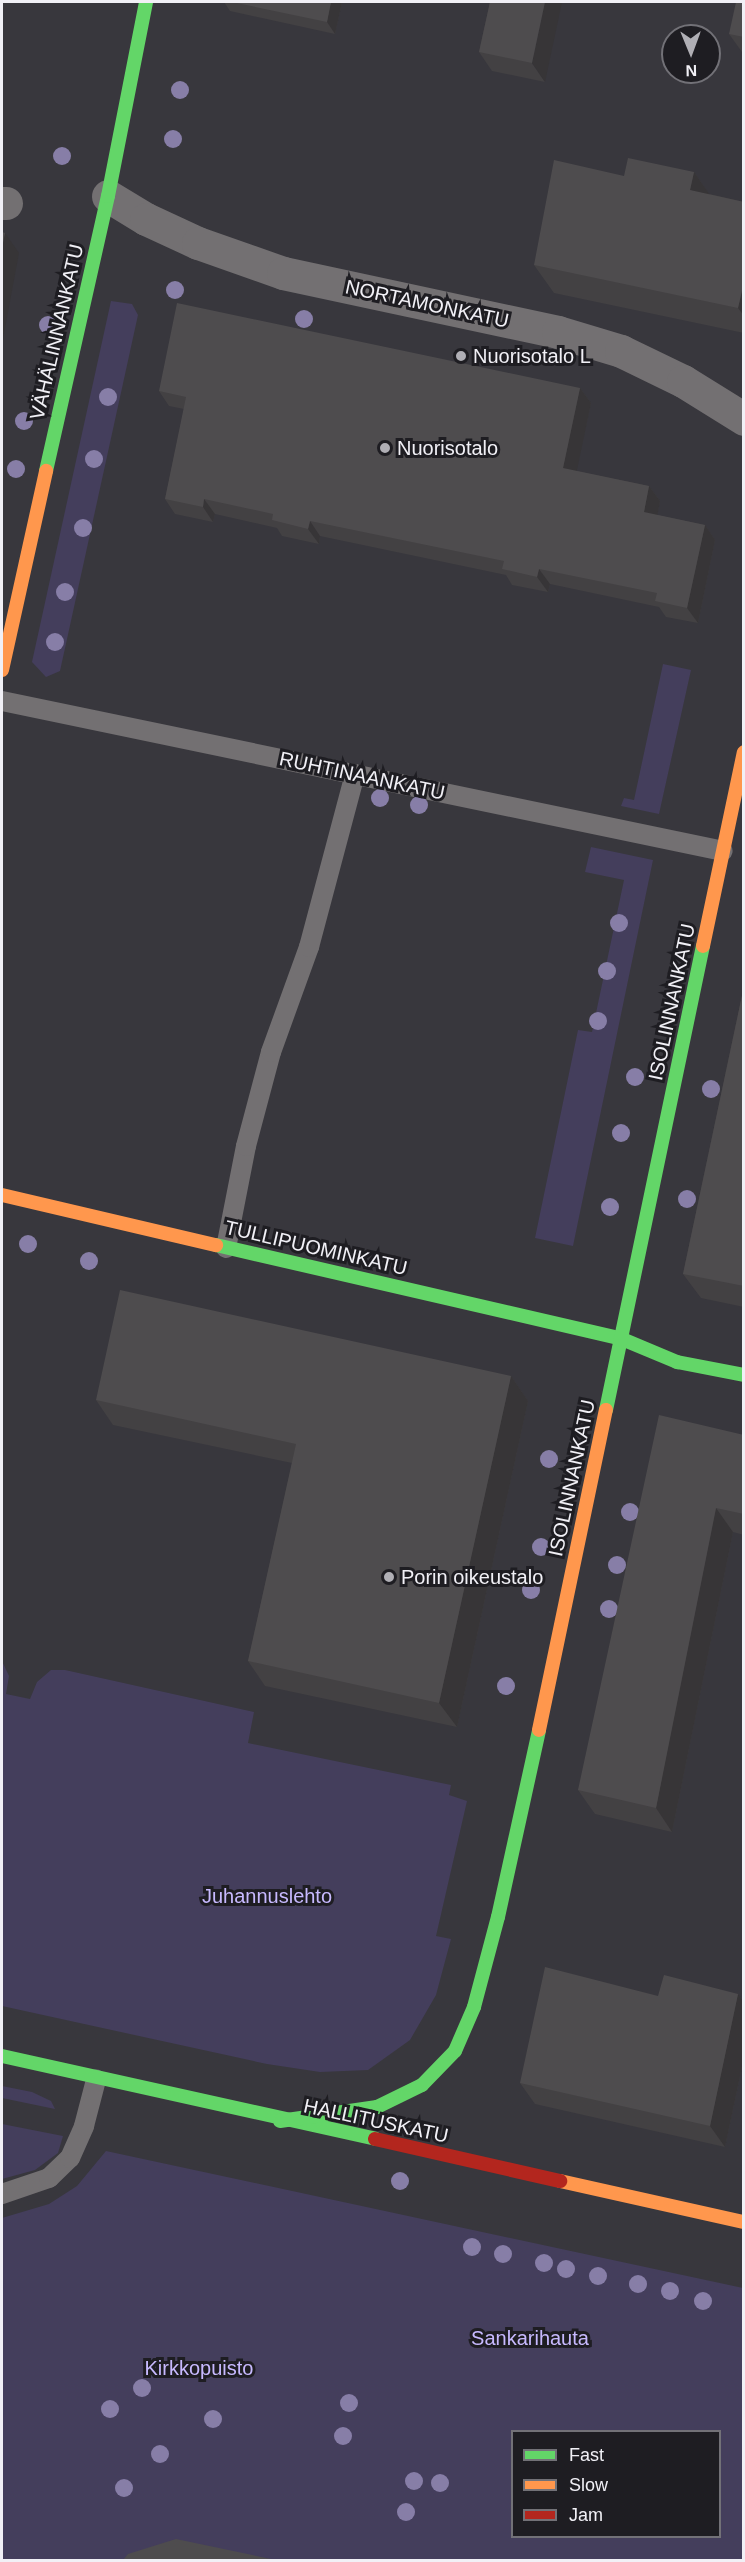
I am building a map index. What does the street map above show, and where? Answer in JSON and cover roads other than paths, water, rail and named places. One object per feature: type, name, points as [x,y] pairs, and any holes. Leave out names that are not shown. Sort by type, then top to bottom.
[{"type":"main road","name":"VÄHÄLINNANKATU","points":[[2,670],[108,196],[146,2]]},
{"type":"main road","name":"ISOLINNANKATU","points":[[280,2121],[377,2107],[422,2085],[455,2051],[474,2007],[498,1917],[622,1339],[744,752]]},
{"type":"main road","name":"TULLIPUOMINKATU","points":[[2,1195],[622,1339],[677,1362],[744,1375]]},
{"type":"main road","name":"HALLITUSKATU","points":[[2,2056],[96,2080],[744,2222]]},
{"type":"street","name":"NORTAMONKATU","points":[[108,196],[146,219],[198,243],[283,273],[558,332],[621,351],[683,381],[744,419]]},
{"type":"lane","name":"RUHTINAANKATU","points":[[2,701],[723,851]]},
{"type":"lane","points":[[226,1248],[246,1146],[271,1052],[309,947],[356,774]]},
{"type":"lane","points":[[2,2194],[49,2178],[70,2158],[84,2126],[96,2080]]},
{"type":"place","name":"Nuorisotalo L","points":[[461,356]]},
{"type":"place","name":"Nuorisotalo","points":[[385,448]]},
{"type":"place","name":"Porin oikeustalo","points":[[389,1577]]},
{"type":"park label","name":"Juhannuslehto","points":[[267,1896]]},
{"type":"park label","name":"Sankarihauta","points":[[530,2338]]},
{"type":"park label","name":"Kirkkopuisto","points":[[199,2368]]}]
